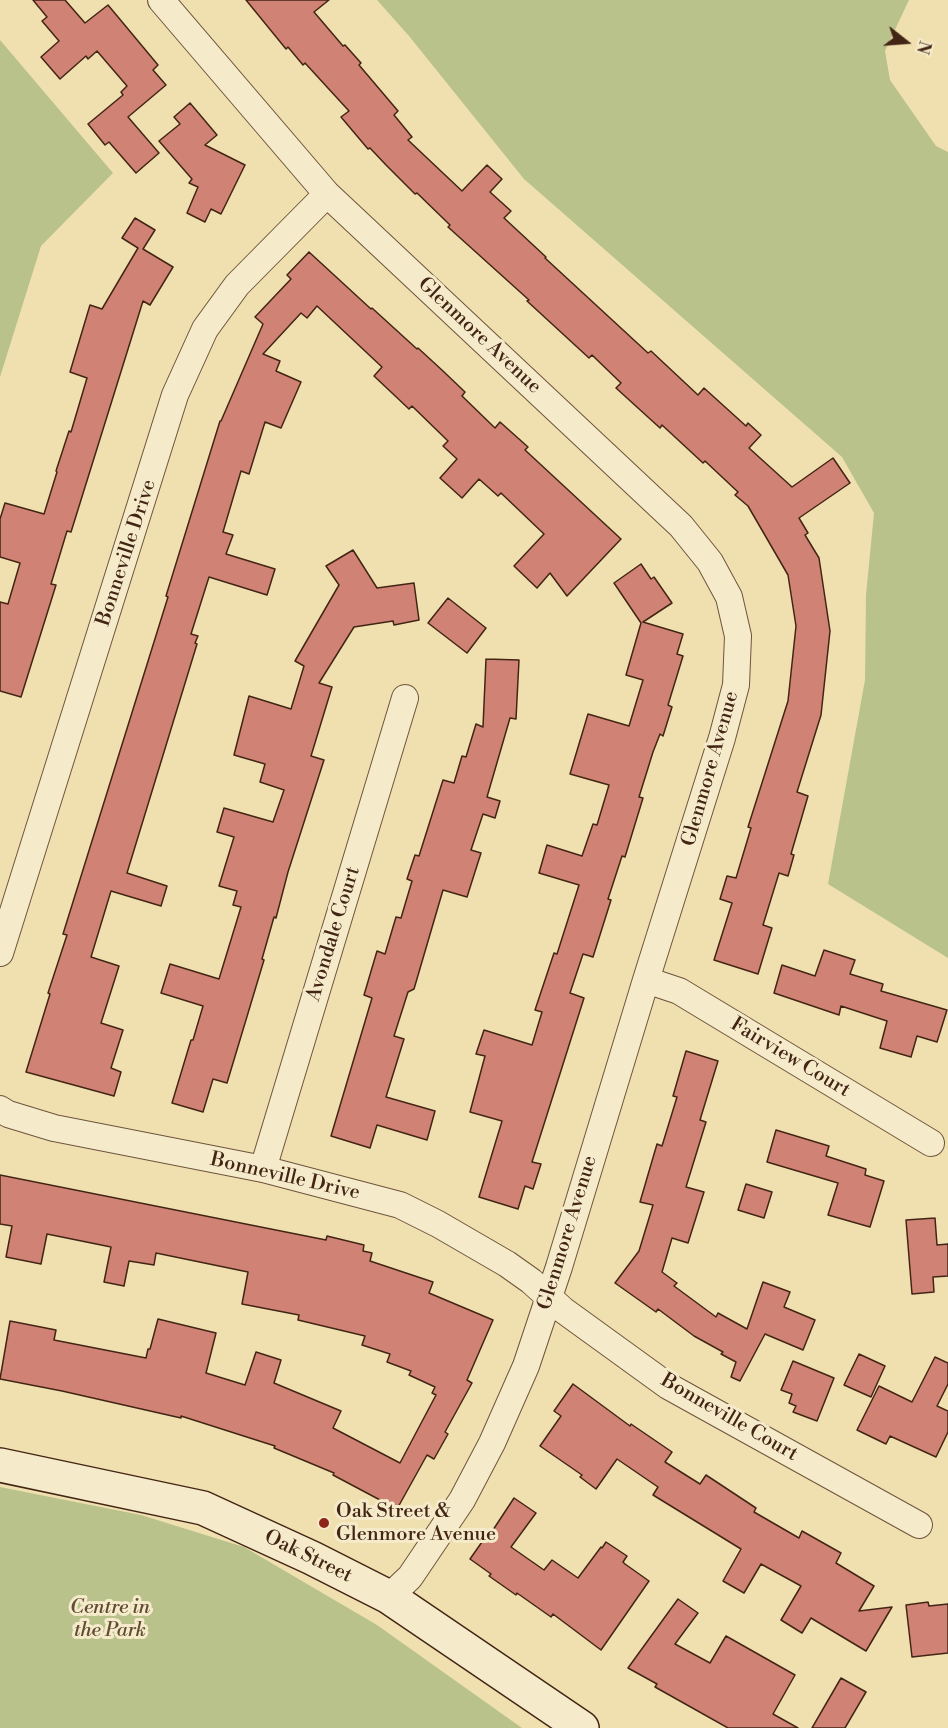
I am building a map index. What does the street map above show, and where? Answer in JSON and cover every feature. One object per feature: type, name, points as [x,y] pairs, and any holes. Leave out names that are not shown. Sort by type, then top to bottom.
[{"type":"street","name":"Glenmore Avenue","points":[[161,0],[327,194],[681,526],[710,562],[729,597],[738,636],[736,685],[718,750],[526,1366],[492,1443],[455,1510],[410,1577],[389,1597]]},
{"type":"street","name":"Bonneville Drive","points":[[0,953],[175,395],[205,329],[237,285],[327,194]]},
{"type":"street","name":"Avondale Court","points":[[263,1169],[405,698]]},
{"type":"street","name":"Fairview Court","points":[[646,980],[679,991],[931,1143]]},
{"type":"street","name":"Bonneville Drive","points":[[0,1109],[8,1114],[54,1128],[263,1169],[400,1205],[507,1264],[549,1296]]},
{"type":"street","name":"Bonneville Court","points":[[549,1296],[563,1310],[668,1386],[919,1525]]},
{"type":"street","name":"Oak Street","points":[[0,1465],[203,1508],[312,1558],[389,1597],[582,1728]]},
{"type":"green space","points":[[377,0],[909,0],[885,51],[890,80],[936,146],[948,152],[948,958],[828,884],[865,680],[866,595],[874,513],[842,457],[524,179],[409,36]]},
{"type":"green space","points":[[0,40],[113,173],[41,246],[0,377]]},
{"type":"green space","name":"Centre in the Park","points":[[0,1487],[141,1515],[244,1547],[377,1625],[522,1728],[0,1728]]},
{"type":"building","points":[[33,0],[65,0],[85,23],[108,5],[158,65],[153,70],[166,85],[128,117],[159,153],[136,173],[109,142],[105,145],[88,124],[123,95],[121,92],[127,86],[97,51],[88,59],[86,56],[60,79],[41,57],[59,41],[42,21],[47,17]]},
{"type":"building","points":[[246,0],[329,0],[314,12],[361,63],[359,65],[398,111],[394,115],[412,137],[408,140],[462,191],[487,165],[502,179],[490,192],[511,211],[504,218],[648,353],[651,351],[698,395],[704,388],[746,426],[748,423],[761,435],[749,448],[792,487],[833,458],[850,483],[799,518],[808,533],[805,535],[819,558],[830,631],[821,715],[797,792],[808,796],[791,854],[794,855],[788,876],[779,873],[763,925],[772,928],[758,974],[714,960],[732,903],[720,899],[727,876],[736,878],[751,828],[748,827],[788,701],[796,626],[788,575],[748,506],[735,495],[738,492],[705,461],[703,463],[662,425],[660,428],[616,388],[621,383],[592,355],[589,358],[527,301],[529,300],[448,227],[450,225],[417,193],[415,194],[370,148],[368,149],[341,117],[349,111],[305,63],[303,65],[288,47],[286,49]]},
{"type":"building","points":[[190,103],[217,135],[205,145],[245,165],[221,214],[211,209],[205,222],[187,213],[198,187],[189,183],[192,179],[159,141],[180,124],[174,117]]},
{"type":"building","points":[[135,218],[155,230],[143,249],[173,267],[150,305],[143,301],[71,532],[67,531],[51,584],[56,585],[21,697],[0,691],[0,602],[8,604],[20,563],[0,557],[0,519],[5,503],[44,514],[87,378],[70,372],[90,305],[102,309],[138,248],[122,238]]},
{"type":"building","points":[[309,252],[443,371],[465,392],[462,396],[495,428],[500,422],[528,447],[525,450],[621,539],[567,596],[550,573],[537,588],[514,566],[544,534],[501,493],[498,496],[479,479],[462,498],[440,478],[457,459],[443,446],[448,441],[412,406],[409,409],[374,376],[382,367],[317,306],[307,318],[301,313],[263,354],[280,361],[276,371],[301,382],[281,428],[265,422],[249,474],[241,471],[223,532],[233,535],[226,554],[275,569],[267,595],[209,577],[191,634],[198,636],[195,643],[197,644],[127,873],[167,886],[161,906],[111,891],[91,957],[119,966],[101,1023],[123,1030],[111,1068],[121,1072],[114,1096],[26,1072],[67,935],[63,934],[220,421],[263,324],[255,317],[291,279],[287,275]]},
{"type":"building","points":[[353,550],[377,588],[414,583],[419,620],[394,625],[393,621],[354,627],[319,683],[332,687],[311,756],[324,760],[288,872],[276,918],[274,917],[262,959],[264,960],[227,1083],[213,1079],[203,1112],[172,1103],[203,1006],[161,993],[170,964],[219,979],[241,907],[233,905],[237,891],[219,886],[234,837],[217,832],[224,808],[273,822],[284,790],[260,782],[265,764],[234,755],[249,696],[291,709],[304,666],[295,661],[339,585],[326,566]]},
{"type":"building","points":[[641,564],[651,579],[654,577],[672,603],[643,622],[683,634],[677,654],[683,656],[668,705],[672,707],[663,736],[660,734],[653,752],[639,797],[643,798],[625,857],[622,856],[608,899],[611,900],[593,957],[583,954],[570,993],[584,998],[532,1162],[541,1164],[533,1189],[525,1186],[518,1209],[479,1197],[502,1121],[470,1112],[485,1056],[476,1054],[484,1030],[532,1045],[542,1012],[535,1010],[554,953],[557,954],[579,885],[539,873],[547,845],[582,856],[593,824],[597,825],[609,785],[570,774],[588,714],[629,726],[643,680],[626,675],[641,623],[614,583]]},
{"type":"building","points":[[448,598],[486,628],[467,653],[428,623]]},
{"type":"building","points":[[486,659],[519,660],[516,719],[510,718],[487,797],[500,801],[495,818],[483,814],[471,850],[481,853],[467,897],[443,890],[414,989],[408,992],[394,1036],[404,1039],[386,1097],[435,1111],[427,1140],[377,1125],[370,1148],[331,1136],[372,998],[364,995],[377,951],[385,954],[396,917],[401,918],[412,881],[407,879],[415,855],[419,856],[443,780],[454,783],[462,756],[466,757],[476,724],[483,727]]},
{"type":"building","points":[[824,950],[855,960],[850,974],[883,984],[881,991],[947,1010],[937,1042],[917,1036],[911,1057],[880,1048],[887,1021],[841,1006],[839,1015],[774,993],[782,965],[815,976]]},
{"type":"building","points":[[686,1051],[718,1061],[700,1120],[706,1122],[686,1187],[704,1192],[688,1243],[672,1238],[662,1272],[677,1283],[674,1286],[716,1317],[718,1313],[747,1329],[763,1282],[790,1292],[784,1307],[815,1320],[803,1350],[765,1334],[740,1381],[731,1377],[736,1362],[694,1336],[658,1309],[656,1312],[615,1283],[639,1251],[653,1205],[640,1202],[657,1144],[662,1146],[677,1097],[673,1096]]},
{"type":"building","points":[[776,1130],[829,1146],[826,1156],[866,1169],[865,1175],[884,1181],[870,1227],[828,1215],[838,1183],[767,1162]]},
{"type":"building","points":[[0,1175],[326,1240],[327,1236],[364,1245],[363,1251],[372,1253],[370,1261],[433,1282],[429,1293],[493,1320],[467,1380],[472,1383],[445,1432],[448,1434],[434,1459],[427,1455],[397,1509],[333,1475],[334,1473],[274,1448],[275,1446],[181,1416],[181,1418],[0,1379],[10,1321],[56,1330],[54,1340],[146,1358],[158,1319],[216,1333],[206,1373],[245,1385],[256,1352],[281,1360],[274,1383],[341,1411],[333,1428],[400,1463],[436,1395],[432,1393],[435,1387],[409,1375],[411,1371],[387,1362],[390,1354],[362,1345],[365,1336],[298,1320],[299,1315],[242,1304],[248,1272],[156,1253],[154,1265],[129,1261],[124,1286],[104,1282],[111,1247],[47,1234],[41,1264],[6,1257],[12,1226],[0,1224]]},
{"type":"building","points":[[746,1184],[772,1192],[764,1218],[738,1210]]},
{"type":"building","points":[[935,1218],[937,1245],[948,1244],[948,1276],[933,1277],[934,1292],[912,1294],[906,1220]]},
{"type":"building","points":[[859,1354],[885,1366],[871,1397],[844,1385]]},
{"type":"building","points":[[935,1357],[948,1363],[948,1384],[937,1406],[948,1411],[948,1432],[936,1457],[890,1436],[886,1444],[857,1430],[879,1386],[912,1402]]},
{"type":"building","points":[[793,1361],[834,1378],[817,1421],[793,1412],[796,1406],[789,1403],[792,1394],[781,1390]]},
{"type":"building","points":[[573,1384],[630,1426],[631,1424],[672,1452],[665,1462],[700,1484],[706,1475],[756,1508],[754,1512],[799,1538],[802,1531],[841,1553],[836,1563],[874,1586],[859,1611],[892,1607],[866,1651],[811,1618],[802,1633],[781,1620],[801,1586],[761,1564],[744,1593],[723,1581],[741,1549],[653,1495],[658,1487],[617,1459],[596,1489],[580,1477],[582,1475],[540,1446],[561,1416],[554,1411]]},
{"type":"building","points":[[514,1498],[536,1513],[511,1547],[544,1570],[552,1560],[578,1578],[606,1542],[627,1556],[623,1562],[649,1581],[601,1650],[553,1614],[551,1617],[517,1593],[516,1595],[470,1559],[489,1532],[491,1533]]},
{"type":"building","points":[[678,1599],[698,1613],[675,1644],[710,1663],[726,1636],[795,1675],[773,1714],[798,1728],[728,1728],[655,1687],[657,1684],[628,1668]]},
{"type":"building","points":[[928,1602],[929,1606],[948,1604],[948,1653],[912,1657],[906,1605]]},
{"type":"building","points":[[841,1678],[866,1692],[845,1728],[812,1728]]},
{"type":"place","name":"Oak Street & Glenmore Avenue","points":[[324,1523]]}]
